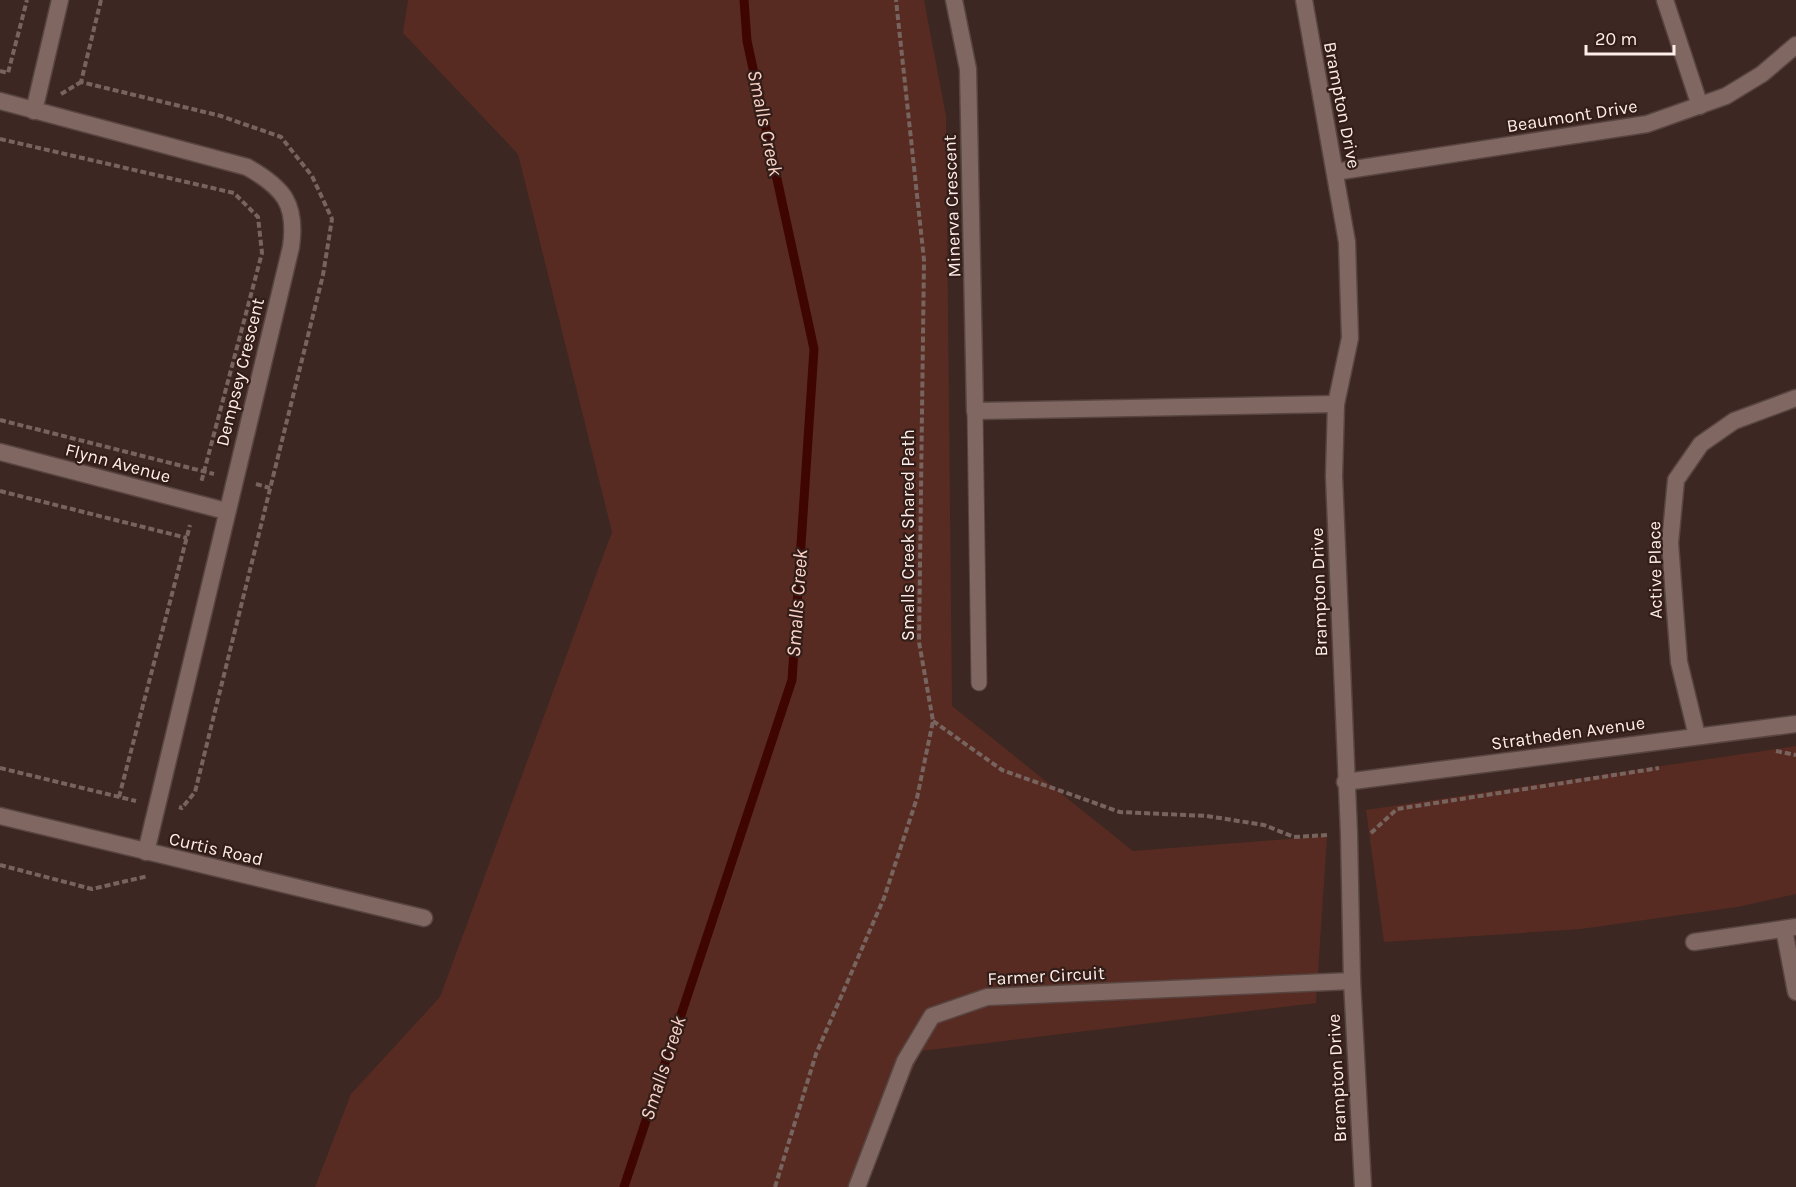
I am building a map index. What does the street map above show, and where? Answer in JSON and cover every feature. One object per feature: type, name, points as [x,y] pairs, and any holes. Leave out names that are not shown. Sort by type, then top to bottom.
[{"type":"street","points":[[34,111],[60,0]]},
{"type":"street","name":"Minerva Crescent","points":[[954,0],[968,69],[975,411]]},
{"type":"street","name":"Brampton Drive","points":[[1304,0],[1347,242],[1350,338],[1336,404],[1334,476],[1345,782],[1349,834],[1352,981],[1362,1187]]},
{"type":"street","points":[[1665,0],[1700,106]]},
{"type":"street","name":"Beaumont Drive","points":[[1335,172],[1647,124],[1726,96],[1762,74],[1796,45]]},
{"type":"street","name":"Dempsey Crescent","points":[[0,101],[247,167],[265,177],[279,190],[288,205],[294,223],[291,248],[226,511],[146,852]]},
{"type":"street","name":"Active Place","points":[[1697,735],[1679,662],[1670,543],[1676,480],[1701,444],[1734,421],[1796,398]]},
{"type":"street","points":[[975,411],[1336,404]]},
{"type":"street","name":"Flynn Avenue","points":[[0,452],[226,511]]},
{"type":"street","name":"Stratheden Avenue","points":[[1345,782],[1796,724]]},
{"type":"street","name":"Curtis Road","points":[[0,816],[424,918]]},
{"type":"street","points":[[1694,942],[1790,928],[1796,992]]},
{"type":"street","name":"Farmer Circuit","points":[[857,1187],[905,1061],[932,1016],[987,997],[1352,981]]},
{"type":"lane","name":"Minerva Crescent","points":[[975,411],[979,683]]},
{"type":"path","points":[[0,70],[8,73],[27,0]]},
{"type":"path","points":[[0,768],[157,806],[183,808],[195,792],[323,275],[332,219],[312,176],[281,137],[221,116],[81,82],[101,0]]},
{"type":"path","name":"Smalls Creek Shared Path","points":[[775,1187],[816,1054],[884,898],[917,798],[933,721],[919,642],[924,260],[896,0]]},
{"type":"path","points":[[0,139],[234,193],[258,217],[262,253],[118,797]]},
{"type":"path","points":[[0,420],[270,488]]},
{"type":"path","points":[[0,491],[187,538]]},
{"type":"shaded area","points":[[408,0],[924,0],[946,116],[952,706],[1133,851],[1327,836],[1316,1003],[921,1051],[860,1187],[315,1187],[351,1094],[440,997],[612,532],[518,154],[403,33]]},
{"type":"shaded area","points":[[1796,746],[1796,894],[1737,907],[1581,929],[1384,942],[1366,810]]},
{"type":"waterway","name":"Smalls Creek","points":[[624,1187],[792,680],[814,349],[747,41],[744,0]]}]
